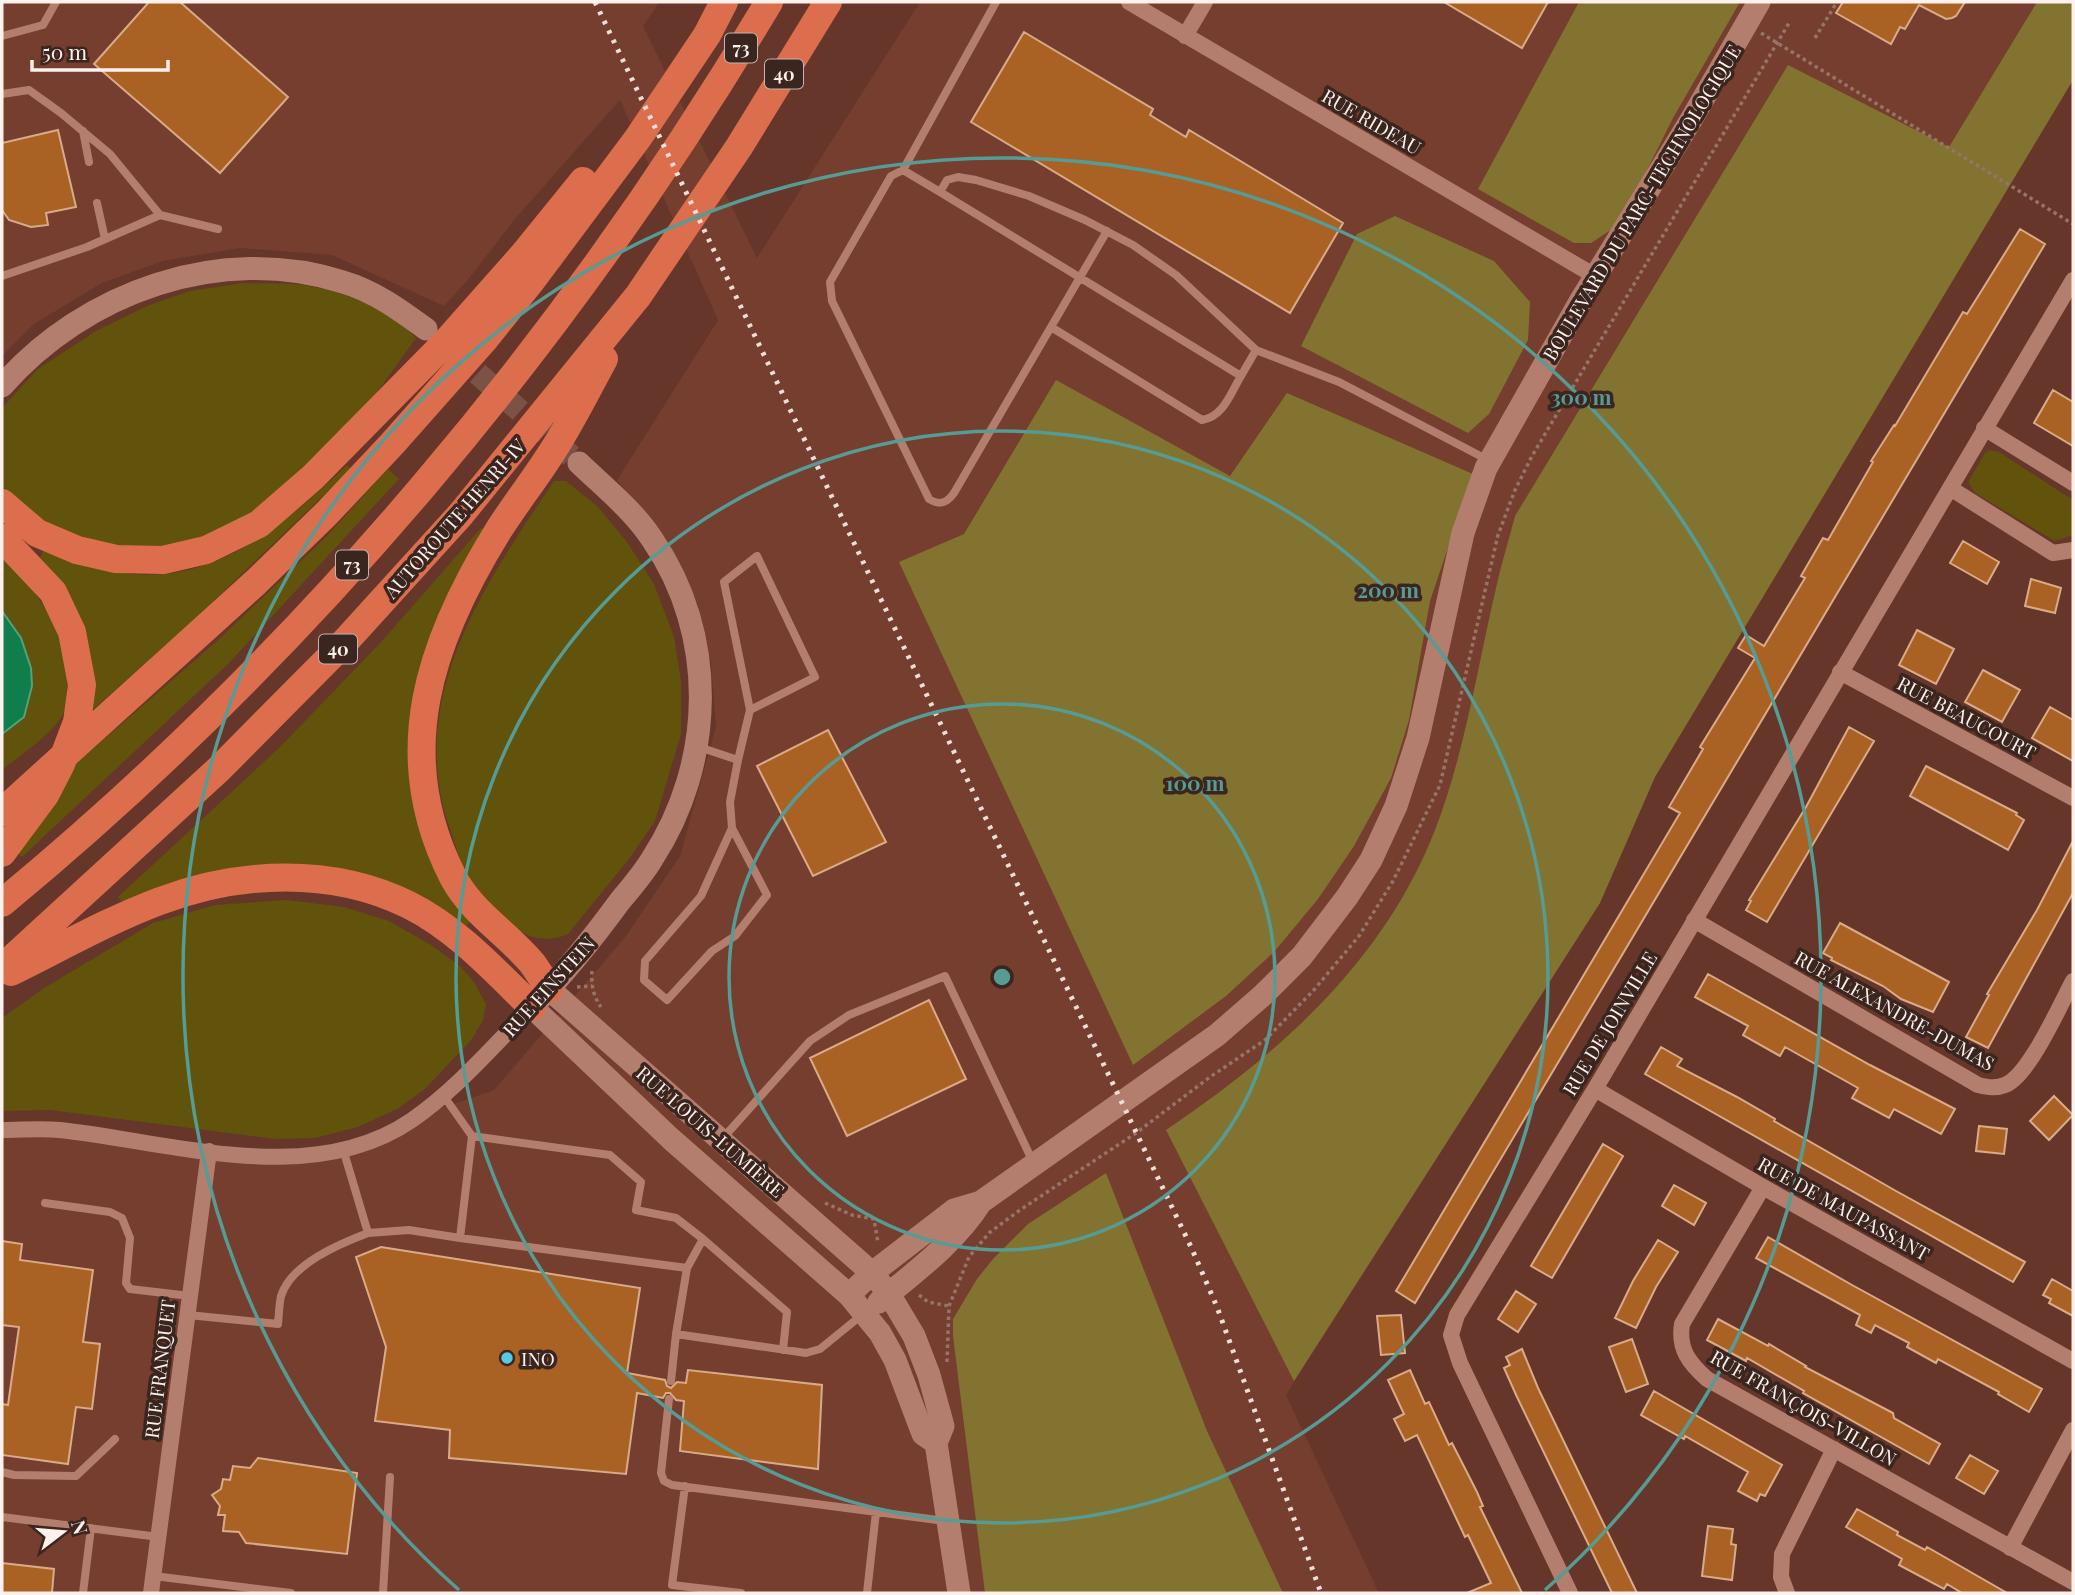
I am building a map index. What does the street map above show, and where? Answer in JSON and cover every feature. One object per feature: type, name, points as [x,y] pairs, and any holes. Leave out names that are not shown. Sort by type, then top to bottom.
[{"type":"highway","name":"73","points":[[2,903],[139,783],[254,671],[354,563],[459,443],[551,326],[654,184],[714,95],[769,2]]},
{"type":"highway","name":"AUTOROUTE HENRI-IV","points":[[2,968],[219,769],[342,645],[461,514],[638,296],[739,147],[828,2]]},
{"type":"highway","points":[[2,812],[200,634],[291,548],[392,444],[532,280],[632,133],[706,36],[722,5]]},
{"type":"highway","points":[[2,503],[37,533],[77,550],[116,559],[163,560],[206,550],[259,524],[313,477],[446,342],[632,133]]},
{"type":"highway","points":[[541,998],[532,963],[477,912],[454,878],[434,833],[422,782],[421,733],[429,687],[447,627],[499,531],[553,451],[638,296]]},
{"type":"highway","points":[[2,538],[53,592],[72,632],[82,685],[77,722],[61,764],[45,795],[2,853]]},
{"type":"highway","points":[[2,976],[160,901],[210,885],[280,877],[326,879],[375,892],[410,906],[541,998]]},
{"type":"street","name":"RUE RIDEAU","points":[[1129,2],[1595,276]]},
{"type":"street","points":[[1185,36],[1205,2]]},
{"type":"street","name":"BOULEVARD DU PARC-TECHNOLOGIQUE","points":[[866,1312],[967,1224],[981,1202],[1033,1162],[1226,1027],[1302,956],[1348,897],[1371,860],[1396,806],[1418,738],[1463,533],[1490,461],[1595,276],[1759,2]]},
{"type":"street","points":[[2,386],[35,352],[75,322],[110,303],[156,285],[209,271],[260,268],[297,270],[344,282],[387,301],[426,329]]},
{"type":"street","name":"RUE DE JOINVILLE","points":[[1570,1593],[1460,1363],[1451,1335],[1457,1315],[1595,1088],[2073,281]]},
{"type":"street","points":[[1984,428],[2073,482]]},
{"type":"street","name":"RUE EINSTEIN","points":[[2,1130],[58,1130],[249,1157],[302,1156],[343,1149],[391,1132],[412,1119],[462,1078],[541,998],[653,859],[676,813],[689,777],[702,698],[698,654],[680,587],[651,537],[621,503],[579,463]]},
{"type":"street","points":[[1950,488],[2053,553],[2073,550]]},
{"type":"street","name":"RUE BEAUCOURT","points":[[1840,672],[2073,798]]},
{"type":"street","name":"RUE ALEXANDRE-DUMAS","points":[[1695,920],[1978,1085],[1990,1088],[2006,1085],[2018,1077],[2073,981]]},
{"type":"street","name":"RUE LOUIS-LUMIÈRE","points":[[541,998],[721,1140],[872,1273]]},
{"type":"street","name":"RUE LOUIS-LUMIÈRE","points":[[541,998],[671,1139],[849,1294]]},
{"type":"street","name":"RUE DE MAUPASSANT","points":[[1595,1088],[1763,1187],[2073,1362]]},
{"type":"street","name":"RUE FRANQUET","points":[[151,1593],[209,1151]]},
{"type":"street","name":"RUE FRANÇOIS-VILLON","points":[[1763,1187],[1682,1324],[1680,1338],[1692,1366],[1707,1379],[2073,1582]]},
{"type":"street","name":"BOULEVARD DU PARC-TECHNOLOGIQUE","points":[[849,1294],[954,1210],[981,1202]]},
{"type":"street","points":[[872,1273],[889,1294],[914,1336],[929,1375],[943,1426],[936,1443],[959,1593]]},
{"type":"street","points":[[849,1294],[866,1312],[895,1360],[923,1434],[936,1443]]},
{"type":"street","points":[[2010,1548],[2073,1430]]},
{"type":"street","points":[[1787,1593],[1781,1577],[1782,1554],[1834,1449]]},
{"type":"lane","points":[[2,36],[43,25],[56,2]]},
{"type":"lane","points":[[996,2],[903,170],[891,176],[830,282],[832,301],[929,499],[941,504],[949,500],[1107,231]]},
{"type":"lane","points":[[2,94],[29,90],[83,131],[110,154],[160,215],[218,229]]},
{"type":"lane","points":[[83,131],[89,162]]},
{"type":"lane","points":[[903,170],[1241,376]]},
{"type":"lane","points":[[940,192],[947,180],[958,177],[976,180],[1029,196],[1107,231],[1133,245],[1176,275],[1256,350],[1339,382],[1490,461]]},
{"type":"lane","points":[[97,202],[105,239]]},
{"type":"lane","points":[[2,276],[105,239],[160,215]]},
{"type":"lane","points":[[1051,327],[1202,420],[1219,414],[1256,350]]},
{"type":"lane","points":[[732,828],[701,895],[645,961],[644,980],[667,1000],[712,951],[736,936],[767,895],[732,828],[730,802],[750,710],[724,582],[757,556],[815,677],[750,710]]},
{"type":"lane","points":[[696,747],[738,760]]},
{"type":"lane","points":[[721,1140],[810,1041],[849,1015],[945,976],[1033,1162]]},
{"type":"lane","points":[[443,1095],[472,1136],[460,1238]]},
{"type":"lane","points":[[472,1136],[610,1155],[641,1182],[636,1210],[676,1218],[787,1312],[783,1350]]},
{"type":"lane","points":[[343,1149],[368,1233]]},
{"type":"lane","points":[[45,1203],[110,1212],[122,1218],[131,1238],[126,1283],[130,1289],[190,1296]]},
{"type":"lane","points":[[188,1315],[278,1324],[281,1295],[298,1272],[320,1254],[368,1233],[409,1230],[687,1268]]},
{"type":"lane","points":[[671,1381],[687,1268],[703,1239]]},
{"type":"lane","points":[[676,1334],[806,1353],[820,1349],[866,1312]]},
{"type":"lane","points":[[669,1399],[661,1474],[664,1481],[948,1521]]},
{"type":"lane","points":[[2,1472],[14,1475],[76,1476],[116,1439]]},
{"type":"lane","points":[[383,1593],[390,1477]]},
{"type":"lane","points":[[685,1486],[671,1584],[741,1593]]},
{"type":"lane","points":[[867,1593],[876,1512]]},
{"type":"lane","points":[[2,1517],[159,1537]]},
{"type":"lane","points":[[83,1593],[91,1528]]},
{"type":"lane","points":[[154,1576],[291,1593]]},
{"type":"path","points":[[1815,38],[1837,2]]},
{"type":"path","points":[[1747,25],[2073,223]]},
{"type":"path","points":[[593,966],[592,986],[596,1000],[607,1013]]},
{"type":"path","points":[[818,1199],[852,1215],[874,1219]]},
{"type":"shaded area","points":[[2,2],[660,2],[643,26],[757,258],[920,2],[2073,2],[2073,80],[1655,777],[1600,903],[1286,1395],[1379,1593],[2,1593],[2,1130],[302,1156],[494,1090],[626,936],[680,856],[716,727],[711,663],[699,609],[671,549],[617,480],[718,320],[620,100],[515,219],[444,306],[332,255],[240,248],[163,261],[102,283],[34,324],[2,356]]},
{"type":"shaded area","points":[[1579,2],[1740,2],[1673,118],[1620,224],[1591,243],[1574,243],[1478,189]]},
{"type":"shaded area","points":[[2037,2],[2073,2],[2073,80],[1655,777],[1600,903],[1294,1381],[1166,1130],[1249,1069],[1324,1001],[1387,921],[1413,877],[1435,830],[1455,771],[1498,579],[1515,516],[1788,65],[1949,147]]},
{"type":"shaded area","points":[[1395,216],[1494,261],[1530,302],[1528,340],[1489,414],[1468,433],[1301,346],[1357,234]]},
{"type":"shaded area","points":[[243,283],[301,285],[338,293],[381,311],[416,338],[370,402],[265,506],[191,545],[123,550],[59,531],[31,514],[2,489],[2,408],[38,369],[96,331],[147,306],[190,291]]},
{"type":"shaded area","points":[[1056,380],[1230,476],[1287,393],[1473,474],[1430,601],[1409,720],[1391,778],[1354,846],[1318,899],[1274,952],[1226,996],[1133,1065],[899,562],[964,534]]},
{"type":"shaded area","points":[[1990,450],[1999,452],[2073,500],[2073,535],[2055,541],[1975,493],[1968,482],[1985,453]]},
{"type":"shaded area","points":[[347,465],[351,469],[197,617],[88,714],[38,561],[45,548],[91,566],[134,574],[173,573],[210,564],[245,547],[279,524]]},
{"type":"shaded area","points":[[388,469],[399,479],[229,663],[22,857],[16,851],[73,766],[216,642],[325,538]]},
{"type":"shaded area","points":[[554,481],[566,481],[597,506],[627,542],[654,584],[674,637],[681,681],[681,734],[655,821],[629,859],[568,934],[546,939],[528,935],[511,924],[478,892],[467,876],[451,832],[439,784],[437,737],[444,691],[458,646],[502,561]]},
{"type":"shaded area","points":[[481,528],[489,533],[413,723],[472,920],[465,927],[360,873],[125,905],[118,897],[281,746],[382,641]]},
{"type":"shaded area","points":[[2,556],[39,598],[48,614],[62,648],[67,685],[66,706],[53,728],[2,770]]},
{"type":"shaded area","points":[[2,611],[21,638],[31,668],[32,686],[24,717],[2,734]]},
{"type":"shaded area","points":[[287,900],[344,907],[389,921],[431,945],[460,966],[474,982],[486,1004],[483,1020],[472,1039],[426,1088],[399,1108],[358,1127],[315,1138],[275,1139],[50,1110],[2,1111],[2,1018],[44,988],[153,923],[215,905]]},
{"type":"shaded area","points":[[1106,1173],[1207,1431],[1283,1593],[985,1593],[953,1319],[977,1279],[1028,1224]]},
{"type":"building","points":[[149,2],[180,2],[288,97],[220,173],[94,64]]},
{"type":"building","points":[[1444,2],[1548,2],[1522,48]]},
{"type":"building","points":[[1843,2],[1965,2],[1956,16],[1946,19],[1919,5],[1905,29],[1900,27],[1891,44],[1836,13]]},
{"type":"building","points":[[1024,32],[1153,109],[1150,115],[1186,137],[1189,130],[1343,223],[1290,313],[971,122]]},
{"type":"building","points":[[58,130],[76,207],[46,213],[48,225],[31,227],[9,220],[2,210],[2,143]]},
{"type":"building","points":[[2020,229],[2045,244],[1415,1303],[1396,1291],[1680,813],[1669,807],[1703,749],[1700,747],[1755,658],[1738,648],[1746,635],[1764,646],[1805,578],[1801,576],[1823,538],[1828,540],[1873,462],[1871,461],[1963,312],[1967,314]]},
{"type":"building","points":[[2053,390],[2073,402],[2073,446],[2034,423]]},
{"type":"building","points":[[1963,541],[1999,562],[1987,584],[1950,563]]},
{"type":"building","points":[[2031,579],[2061,588],[2055,613],[2025,606]]},
{"type":"building","points":[[1917,630],[1954,649],[1936,684],[1899,665]]},
{"type":"building","points":[[1983,670],[2020,690],[2002,722],[1965,702]]},
{"type":"building","points":[[2050,707],[2073,720],[2073,761],[2032,738]]},
{"type":"building","points":[[1849,727],[1874,741],[1767,922],[1746,910],[1751,901],[1749,900],[1806,807]]},
{"type":"building","points":[[828,730],[886,842],[813,876],[757,766]]},
{"type":"building","points":[[1926,766],[2017,813],[2016,815],[2024,820],[2008,850],[1910,796]]},
{"type":"building","points":[[2073,841],[2073,893],[1988,1048],[1966,1037],[1989,995],[1987,994],[2037,910]]},
{"type":"building","points":[[1840,923],[1949,982],[1933,1012],[1901,999],[1823,953]]},
{"type":"building","points":[[1708,974],[1870,1065],[1955,1109],[1941,1134],[1894,1109],[1889,1118],[1852,1098],[1858,1088],[1785,1047],[1780,1056],[1743,1035],[1748,1026],[1695,997]]},
{"type":"building","points":[[929,1000],[966,1079],[847,1136],[810,1058]]},
{"type":"building","points":[[1661,1047],[1682,1059],[1677,1066],[1737,1097],[1896,1191],[2025,1262],[2013,1282],[1645,1074]]},
{"type":"building","points":[[2054,1096],[2073,1115],[2049,1140],[2030,1121]]},
{"type":"building","points":[[1979,1126],[2007,1129],[2004,1154],[1976,1151]]},
{"type":"building","points":[[1603,1144],[1623,1156],[1552,1278],[1531,1266]]},
{"type":"building","points":[[1674,1185],[1706,1203],[1694,1225],[1662,1206]]},
{"type":"building","points":[[1768,1237],[2042,1389],[2029,1412],[1998,1394],[1999,1392],[1938,1359],[1936,1363],[1907,1347],[1909,1343],[1875,1325],[1871,1333],[1856,1325],[1860,1315],[1756,1258]]},
{"type":"building","points":[[1658,1240],[1678,1252],[1656,1287],[1636,1328],[1615,1318]]},
{"type":"building","points":[[2,1241],[22,1244],[20,1260],[93,1270],[83,1342],[100,1344],[92,1409],[76,1407],[68,1464],[2,1455],[2,1404],[8,1405],[19,1327],[2,1325]]},
{"type":"building","name":"INO","points":[[381,1247],[640,1288],[627,1373],[665,1380],[671,1388],[677,1382],[686,1383],[688,1370],[822,1385],[818,1469],[680,1451],[684,1401],[676,1400],[670,1393],[666,1393],[663,1398],[637,1393],[626,1474],[449,1458],[450,1430],[375,1421],[386,1347],[356,1257]]},
{"type":"building","points":[[2052,1279],[2073,1291],[2073,1316],[2049,1303],[2051,1299],[2043,1295]]},
{"type":"building","points":[[1516,1291],[1536,1304],[1518,1332],[1498,1319]]},
{"type":"building","points":[[1401,1315],[1405,1353],[1381,1355],[1377,1316]]},
{"type":"building","points":[[1718,1319],[1768,1346],[1769,1344],[1805,1367],[1893,1413],[1894,1418],[1940,1444],[1929,1464],[1747,1358],[1746,1361],[1707,1340]]},
{"type":"building","points":[[1632,1339],[1648,1384],[1626,1392],[1609,1347]]},
{"type":"building","points":[[1522,1349],[1538,1388],[1637,1593],[1612,1593],[1517,1397],[1504,1368],[1510,1365],[1506,1357]]},
{"type":"building","points":[[1410,1370],[1425,1404],[1429,1402],[1449,1445],[1452,1443],[1477,1492],[1483,1506],[1480,1507],[1522,1593],[1467,1593],[1491,1583],[1468,1535],[1465,1537],[1417,1435],[1405,1441],[1394,1419],[1404,1414],[1388,1380]]},
{"type":"building","points":[[1654,1391],[1782,1465],[1765,1496],[1760,1494],[1757,1501],[1738,1491],[1748,1472],[1685,1436],[1684,1439],[1641,1415]]},
{"type":"building","points":[[1970,1455],[1998,1471],[1984,1494],[1956,1478]]},
{"type":"building","points":[[258,1458],[357,1473],[347,1554],[246,1543],[239,1532],[223,1531],[225,1515],[218,1515],[220,1506],[212,1495],[221,1489],[223,1479],[230,1480],[233,1466],[250,1468]]},
{"type":"building","points":[[1857,1509],[1898,1532],[1897,1535],[1925,1550],[1927,1547],[2007,1593],[1962,1593],[1947,1584],[1944,1589],[1899,1565],[1902,1559],[1846,1527]]},
{"type":"building","points":[[1708,1526],[1733,1529],[1731,1544],[1736,1545],[1732,1580],[1702,1576]]},
{"type":"building","points":[[2,1563],[54,1569],[52,1593],[2,1593]]},
{"type":"tunnel","points":[[452,351],[579,463]]},
{"type":"railway","points":[[595,2],[1192,1249],[1217,1307],[1321,1593]]},
{"type":"place","name":"INO","points":[[507,1358]]}]
